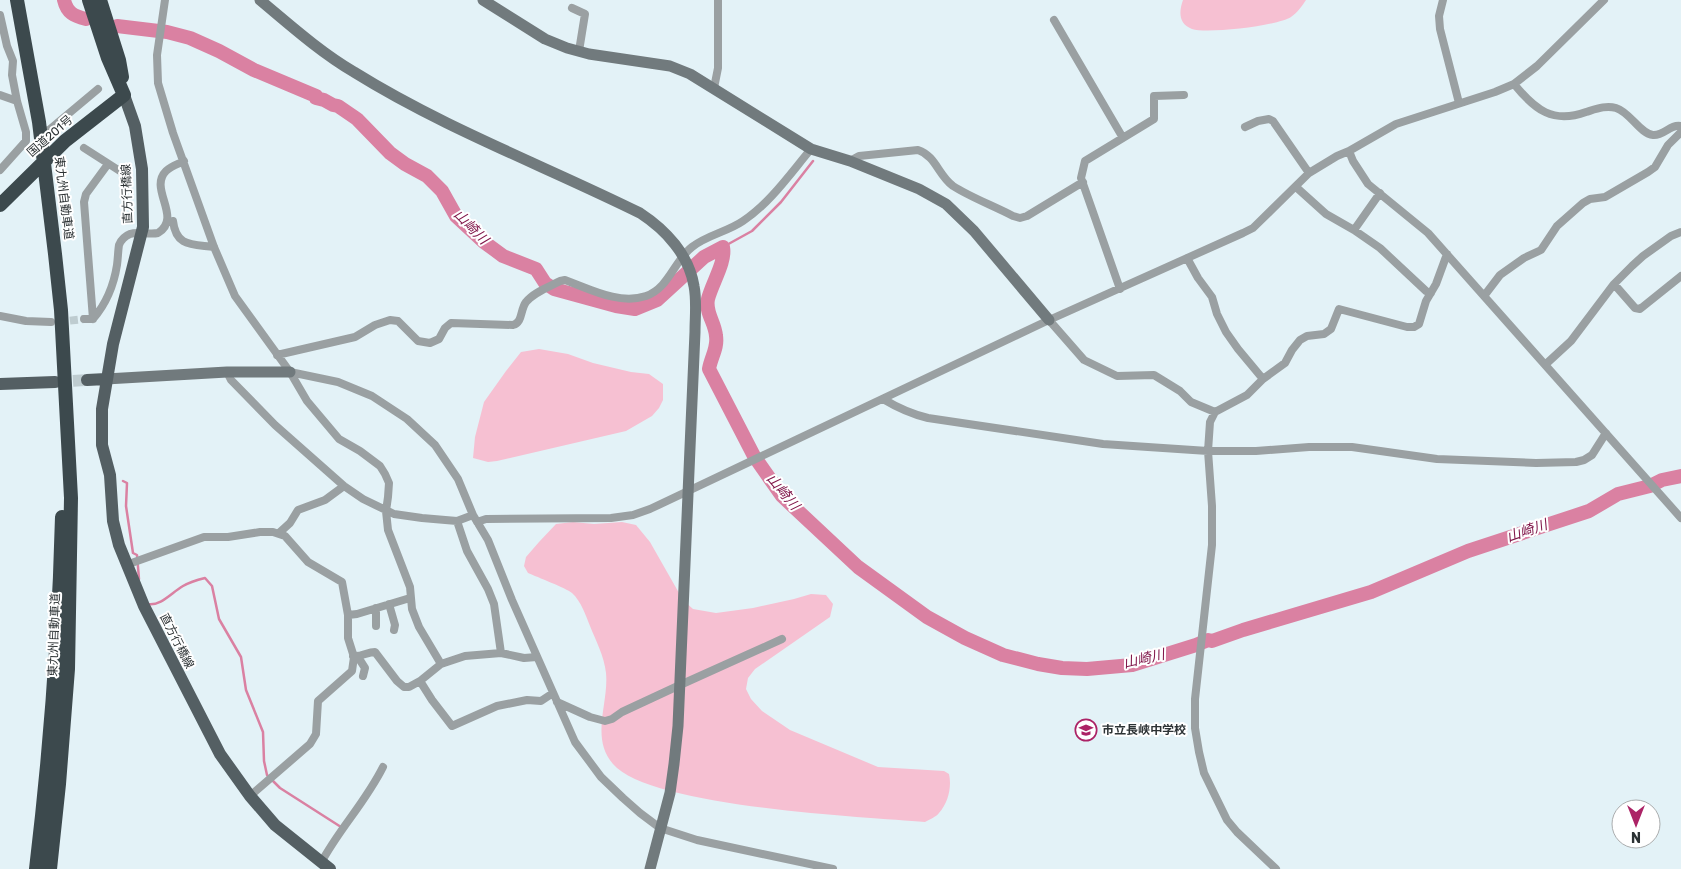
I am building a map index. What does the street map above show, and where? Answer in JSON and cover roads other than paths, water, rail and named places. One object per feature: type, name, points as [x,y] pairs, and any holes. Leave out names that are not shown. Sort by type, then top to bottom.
[{"type":"highway","name":"東九州自動車道","points":[[18,0],[39,122],[48,194],[61,310],[65,401],[69,440],[71,498],[70,628],[60,784],[50,869]]},
{"type":"highway","points":[[90,0],[108,58],[124,95]]},
{"type":"highway","points":[[100,0],[119,60],[124,95]]},
{"type":"highway","name":"国道201号","points":[[0,205],[65,141],[124,95]]},
{"type":"highway","name":"東九州自動車道","points":[[36,869],[47,774],[57,636],[61,566],[65,401]]},
{"type":"main road","name":"直方行橋線","points":[[124,95],[135,126],[142,168],[143,227],[113,344],[102,409],[102,446],[110,475],[113,521],[119,545],[144,606],[220,754],[250,796],[275,825],[325,866]]},
{"type":"main road","points":[[87,380],[106,380]]},
{"type":"main road","points":[[0,384],[55,382]]},
{"type":"street","points":[[165,0],[157,56],[158,82],[173,133],[214,247],[235,296],[290,372],[307,401],[338,439],[360,451],[380,466],[389,483],[386,511],[388,530],[410,587],[412,609],[419,627],[442,664]]},
{"type":"street","points":[[260,0],[297,32],[353,72],[427,113],[640,213],[654,222],[669,236],[684,257],[695,295],[696,332],[680,685],[670,793],[650,869]]},
{"type":"street","points":[[483,0],[545,39],[579,51],[670,66],[690,74],[811,150],[850,161],[919,188],[946,204],[974,231],[1084,360],[1117,376],[1154,375],[1180,391],[1191,402],[1215,412]]},
{"type":"street","points":[[714,88],[718,68],[718,0]]},
{"type":"street","points":[[1443,0],[1440,29],[1459,103]]},
{"type":"street","points":[[477,522],[486,518],[623,517],[650,509],[1049,320],[1120,290],[1252,228],[1309,173],[1337,156],[1349,152],[1396,124],[1514,84],[1537,66],[1604,0]]},
{"type":"street","points":[[572,8],[585,14],[579,51]]},
{"type":"street","points":[[0,15],[7,46],[13,61],[12,75],[16,101],[26,132],[26,141],[0,170]]},
{"type":"street","points":[[1054,20],[1123,138]]},
{"type":"street","points":[[1514,84],[1527,99],[1554,117],[1568,117],[1608,107],[1625,112],[1648,134],[1659,135],[1672,126],[1681,126]]},
{"type":"street","points":[[26,132],[48,130],[98,89]]},
{"type":"street","points":[[0,95],[16,101]]},
{"type":"street","points":[[1120,290],[1082,182],[1081,178],[1085,161],[1154,119],[1154,96],[1184,95]]},
{"type":"street","points":[[1245,127],[1258,121],[1269,119],[1273,121],[1309,173]]},
{"type":"street","points":[[1484,296],[1500,275],[1524,258],[1541,250],[1557,226],[1583,203],[1590,199],[1605,196],[1656,167],[1668,145],[1681,132]]},
{"type":"street","points":[[84,148],[123,173]]},
{"type":"street","points":[[277,355],[355,337],[375,325],[390,320],[398,322],[418,341],[430,343],[438,339],[445,328],[451,323],[513,325],[520,320],[524,305],[529,299],[565,280],[602,294],[627,298],[638,298],[655,292],[694,245],[729,230],[745,220],[772,194],[811,150]]},
{"type":"street","points":[[850,161],[859,156],[918,150],[925,152],[952,185],[1020,218],[1027,216],[1082,182]]},
{"type":"street","points":[[1349,152],[1368,184],[1428,233],[1681,518]]},
{"type":"street","points":[[84,320],[93,319],[102,308],[108,296],[117,267],[119,246],[122,239],[128,234],[133,233],[153,234],[162,231],[166,225],[168,217],[162,194],[162,175],[171,167],[184,162]]},
{"type":"street","points":[[93,319],[84,202],[86,194],[108,164]]},
{"type":"street","points":[[1296,186],[1326,214],[1380,248],[1426,291],[1431,293]]},
{"type":"street","points":[[1354,230],[1380,193]]},
{"type":"street","points":[[173,221],[174,231],[178,238],[184,242],[214,247]]},
{"type":"street","points":[[1546,364],[1571,341],[1614,284],[1644,256],[1671,236],[1681,232]]},
{"type":"street","points":[[1276,869],[1227,820],[1204,773],[1194,728],[1195,699],[1212,545],[1212,506],[1208,451],[1210,422],[1215,412],[1247,395],[1263,379],[1285,363],[1300,340],[1307,336],[1324,334],[1331,329],[1339,310],[1414,327],[1419,324],[1426,302],[1436,284],[1447,254]]},
{"type":"street","points":[[1187,258],[1198,278],[1212,297],[1217,314],[1226,332],[1263,379]]},
{"type":"street","points":[[1614,284],[1635,308],[1640,309],[1681,276]]},
{"type":"street","points":[[0,316],[26,322],[51,322]]},
{"type":"street","points":[[227,372],[231,380],[264,414],[344,486],[363,499],[386,511],[404,515],[457,521],[473,515]]},
{"type":"street","points":[[106,380],[227,372],[290,372],[338,382],[355,388],[372,396],[407,418],[435,445],[458,479],[473,515],[488,540],[508,591],[575,742],[601,777],[640,813],[660,828],[724,847],[833,869]]},
{"type":"street","points":[[883,399],[904,411],[928,418],[1103,444],[1208,451],[1352,447],[1473,462],[1576,462],[1592,455],[1606,433]]},
{"type":"street","points":[[279,533],[290,523],[298,510],[325,500],[344,486]]},
{"type":"street","points":[[457,521],[467,551],[494,604],[501,652]]},
{"type":"street","points":[[126,565],[204,538],[228,537],[260,532],[279,533],[290,541],[303,559],[342,582],[348,615],[348,638],[356,656],[365,668],[363,676]]},
{"type":"street","points":[[348,615],[410,598]]},
{"type":"street","points":[[389,604],[395,625],[394,630]]},
{"type":"street","points":[[376,608],[376,626]]},
{"type":"street","points":[[557,702],[590,717],[605,721],[782,639]]},
{"type":"street","points":[[356,656],[377,652],[396,681],[404,687],[409,687],[420,681],[442,664],[465,656],[501,652],[524,658],[537,657]]},
{"type":"street","points":[[250,796],[313,739],[316,734],[318,701],[350,674],[356,656]]},
{"type":"street","points":[[420,681],[452,726],[497,706],[527,700],[541,701],[554,694]]},
{"type":"street","points":[[325,866],[344,828],[364,800],[382,767]]},
{"type":"waterway","name":"山崎川","points":[[64,0],[67,8],[72,13],[86,19]]},
{"type":"waterway","name":"山崎川","points":[[117,26],[167,32],[190,38],[254,70],[338,106],[357,119],[390,153],[427,176],[442,191],[456,216],[484,242],[503,256],[536,269],[545,283],[554,289],[616,306],[635,309],[657,300],[704,257],[723,247],[721,266],[707,304],[716,340],[709,369],[754,456],[782,496],[858,567],[927,617],[965,638],[1003,655],[1062,668],[1087,669],[1132,665],[1208,640],[1212,641],[1371,592],[1468,551],[1589,511],[1618,494],[1681,476]]},
{"type":"waterway","points":[[723,247],[752,231],[781,202],[813,161]]},
{"type":"waterway","points":[[123,481],[127,483],[126,506],[133,553],[137,555],[139,579]]},
{"type":"waterway","points":[[148,604],[162,601],[183,586],[205,578],[212,586],[219,619],[241,657],[246,690],[263,732],[264,761],[267,775],[280,788],[341,827]]},
{"type":"tunnel","points":[[58,322],[84,319]]},
{"type":"tunnel","points":[[55,382],[87,380]]},
{"type":"place","name":"市立長峡中学校","points":[[1086,730]]}]
